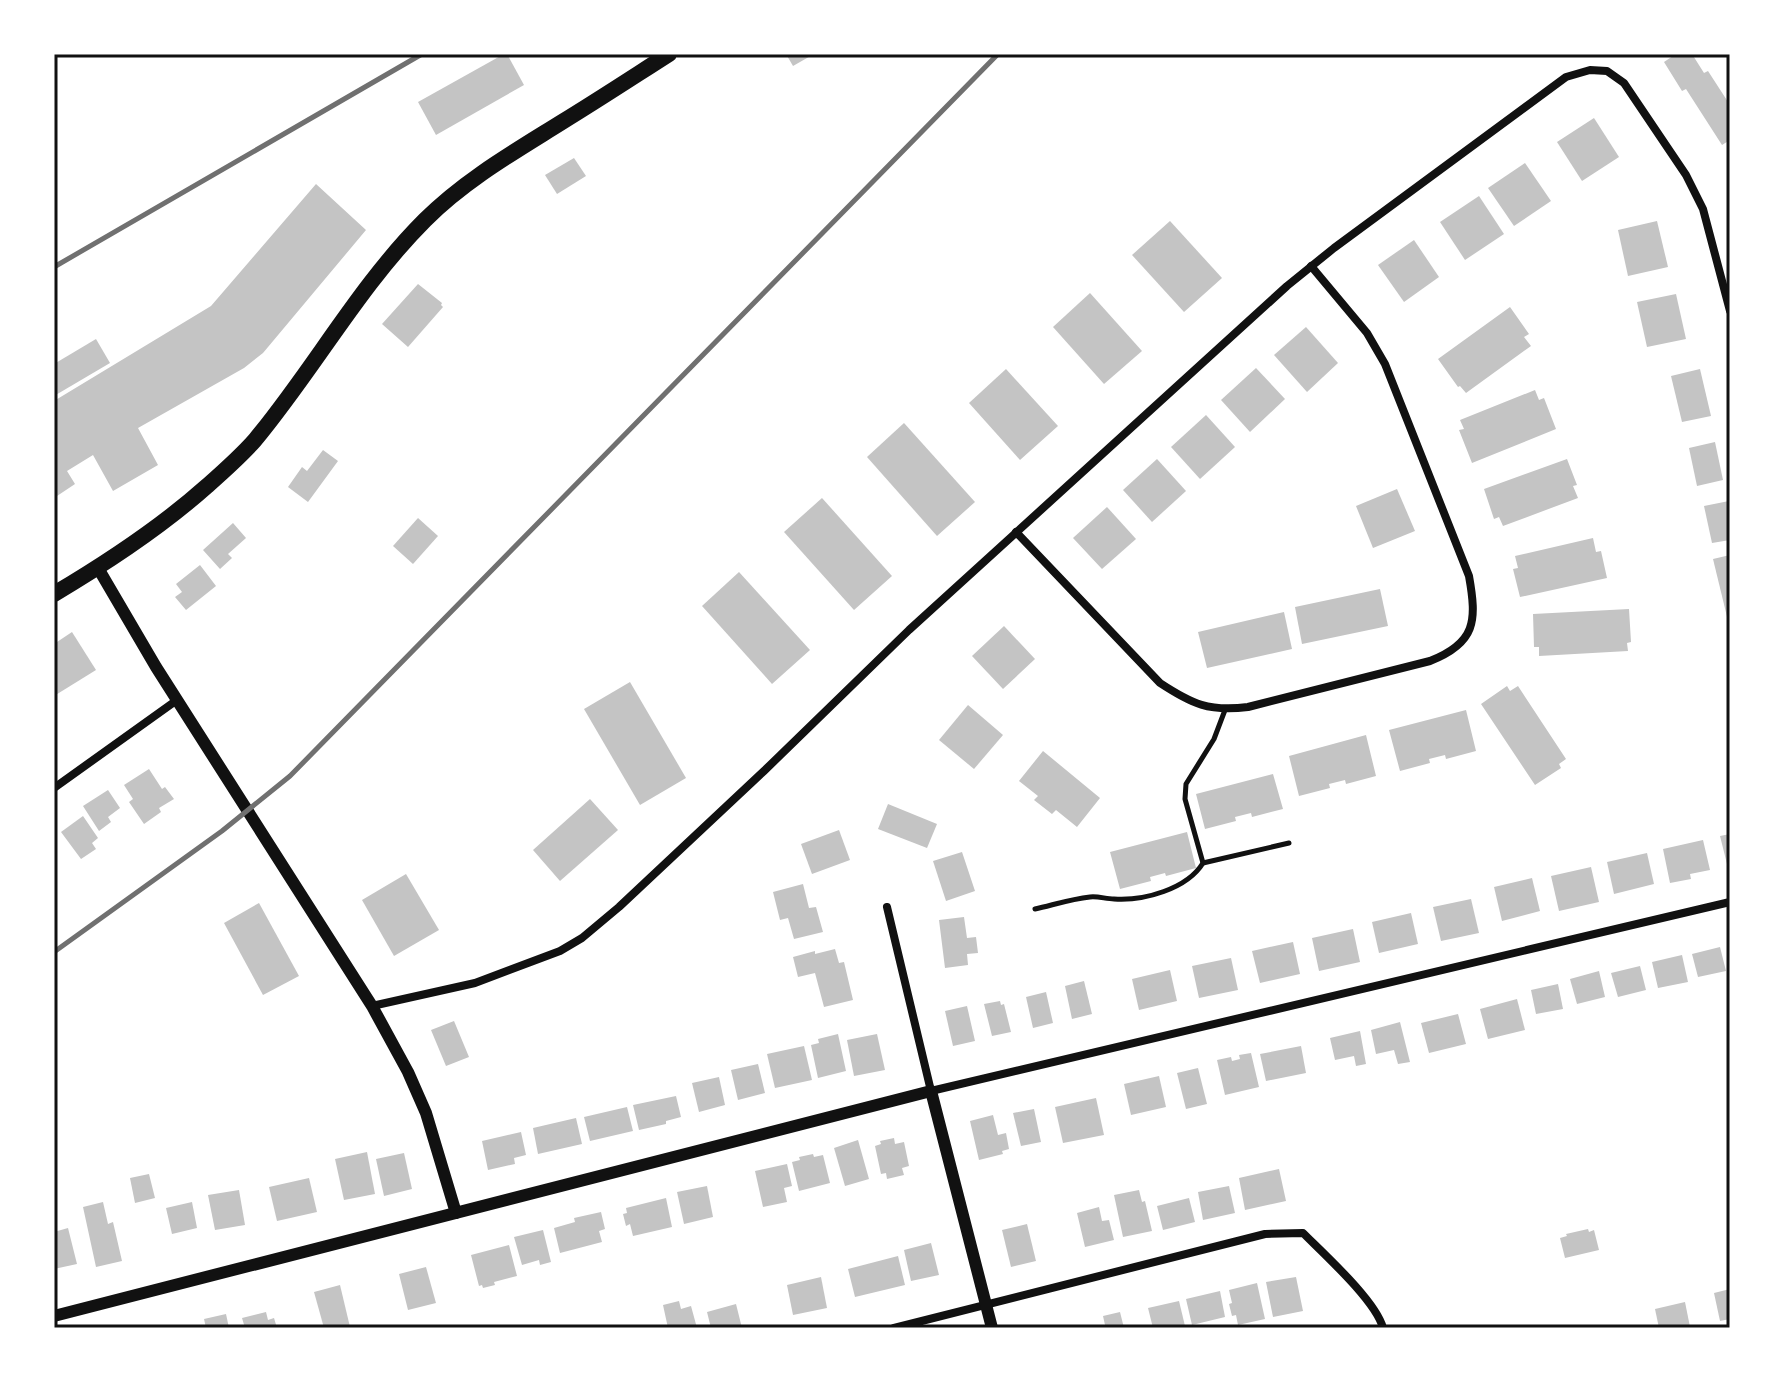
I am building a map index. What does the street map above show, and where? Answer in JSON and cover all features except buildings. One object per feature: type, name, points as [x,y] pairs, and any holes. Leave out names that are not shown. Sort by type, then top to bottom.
[{"type":"main road","points":[[54,594],[158,527],[234,462],[281,406],[391,257],[464,185],[669,54]]},
{"type":"street","points":[[372,1006],[475,983],[560,951],[582,938],[764,771],[909,630],[1311,266],[1566,77],[1590,70],[1607,71],[1624,83],[1686,175],[1703,209],[1730,311]]},
{"type":"street","points":[[1016,532],[1160,683],[1200,705],[1225,710],[1248,707],[1430,661],[1462,644],[1471,625],[1474,605],[1469,576],[1385,364],[1367,333],[1311,266]]},
{"type":"street","points":[[98,568],[177,700],[372,1006],[408,1072],[426,1113],[456,1213]]},
{"type":"street","points":[[54,788],[177,700]]},
{"type":"street","points":[[54,1316],[931,1091],[1730,902]]},
{"type":"street","points":[[887,907],[992,1328]]},
{"type":"street","points":[[894,1328],[1265,1234],[1303,1233],[1370,1304],[1383,1328]]},
{"type":"lane","points":[[1203,863],[1185,799],[1186,784],[1214,739],[1225,710]]},
{"type":"lane","points":[[1035,909],[1092,896],[1117,900],[1154,894],[1185,882],[1197,873],[1203,863],[1289,843]]},
{"type":"railway","points":[[54,267],[422,54]]},
{"type":"railway","points":[[54,952],[222,831],[290,776],[998,54]]}]
